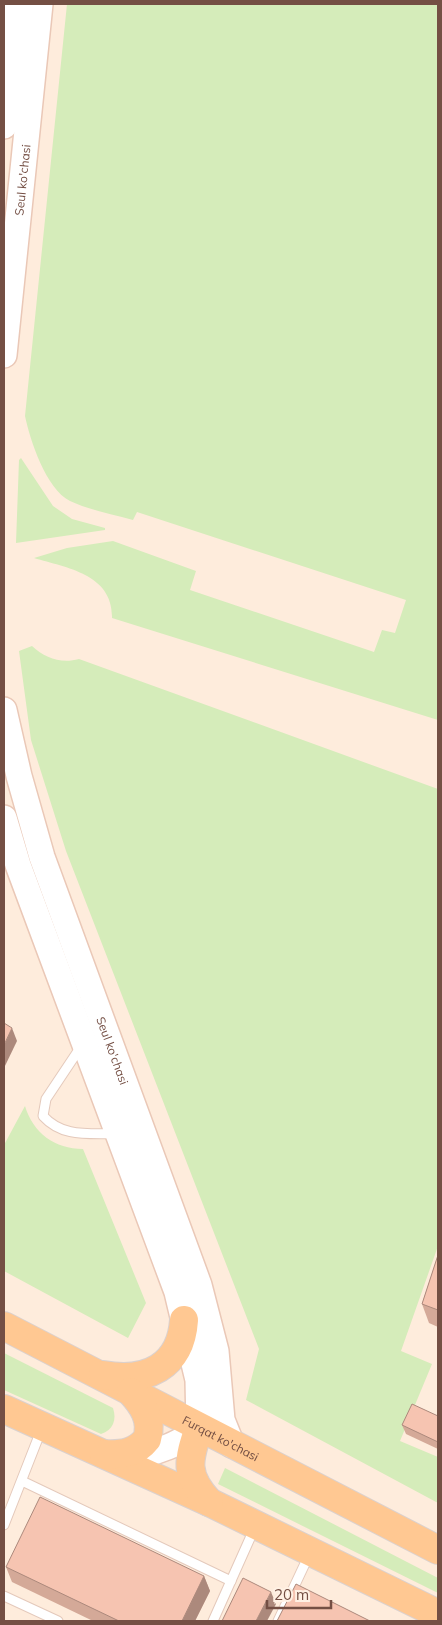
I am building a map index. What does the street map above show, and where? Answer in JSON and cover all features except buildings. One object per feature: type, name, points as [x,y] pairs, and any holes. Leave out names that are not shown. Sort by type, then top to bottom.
[{"type":"main road","points":[[4,126],[17,4]]},
{"type":"main road","name":"Seul ko'chasi","points":[[4,355],[40,4]]},
{"type":"main road","name":"Seul ko'chasi","points":[[4,710],[11,748],[42,857],[199,1285],[216,1351],[222,1420],[232,1445]]},
{"type":"main road","name":"Seul ko'chasi","points":[[4,818],[18,865],[177,1292],[198,1380],[199,1428]]},
{"type":"main road","points":[[94,1373],[113,1377],[131,1377],[158,1369],[174,1355],[180,1345],[184,1320]]},
{"type":"main road","name":"Furqat ko'chasi","points":[[4,1326],[438,1550]]},
{"type":"main road","name":"Seul ko'chasi","points":[[209,1502],[196,1488],[190,1473],[190,1456],[199,1428],[212,1410],[219,1390]]},
{"type":"main road","points":[[104,1454],[127,1454],[138,1448],[147,1439],[150,1426],[146,1413],[131,1392]]},
{"type":"main road","points":[[4,1409],[209,1502],[438,1614]]},
{"type":"main road","points":[[104,1454],[134,1456],[158,1450],[199,1428]]},
{"type":"lane","points":[[83,1042],[46,1099],[43,1116],[52,1126],[66,1133],[118,1134]]},
{"type":"lane","points":[[4,1525],[42,1426]]},
{"type":"lane","points":[[22,1481],[231,1581]]},
{"type":"lane","points":[[213,1621],[256,1525]]},
{"type":"lane","points":[[278,1621],[310,1552]]},
{"type":"lane","points":[[4,1596],[58,1621]]},
{"type":"green space","points":[[67,4],[438,4],[438,720],[112,618],[110,603],[105,591],[96,582],[86,575],[34,558],[67,548],[113,541],[196,571],[190,590],[374,652],[382,630],[395,633],[406,600],[137,512],[133,520],[85,507],[61,495],[40,463],[25,416]]},
{"type":"green space","points":[[21,458],[53,506],[72,519],[105,528],[105,530],[16,543],[19,460]]},
{"type":"green space","points":[[32,646],[48,657],[66,661],[79,659],[438,789],[438,1246],[401,1351],[432,1364],[400,1441],[438,1457],[438,1503],[246,1400],[259,1349],[66,851],[31,740],[19,651]]},
{"type":"green space","points":[[25,1106],[34,1124],[46,1138],[63,1146],[83,1149],[146,1303],[128,1338],[4,1271],[4,1145]]},
{"type":"green space","points":[[4,1353],[113,1408],[115,1417],[109,1430],[101,1434],[4,1390]]},
{"type":"green space","points":[[225,1468],[438,1578],[438,1593],[218,1484]]}]
